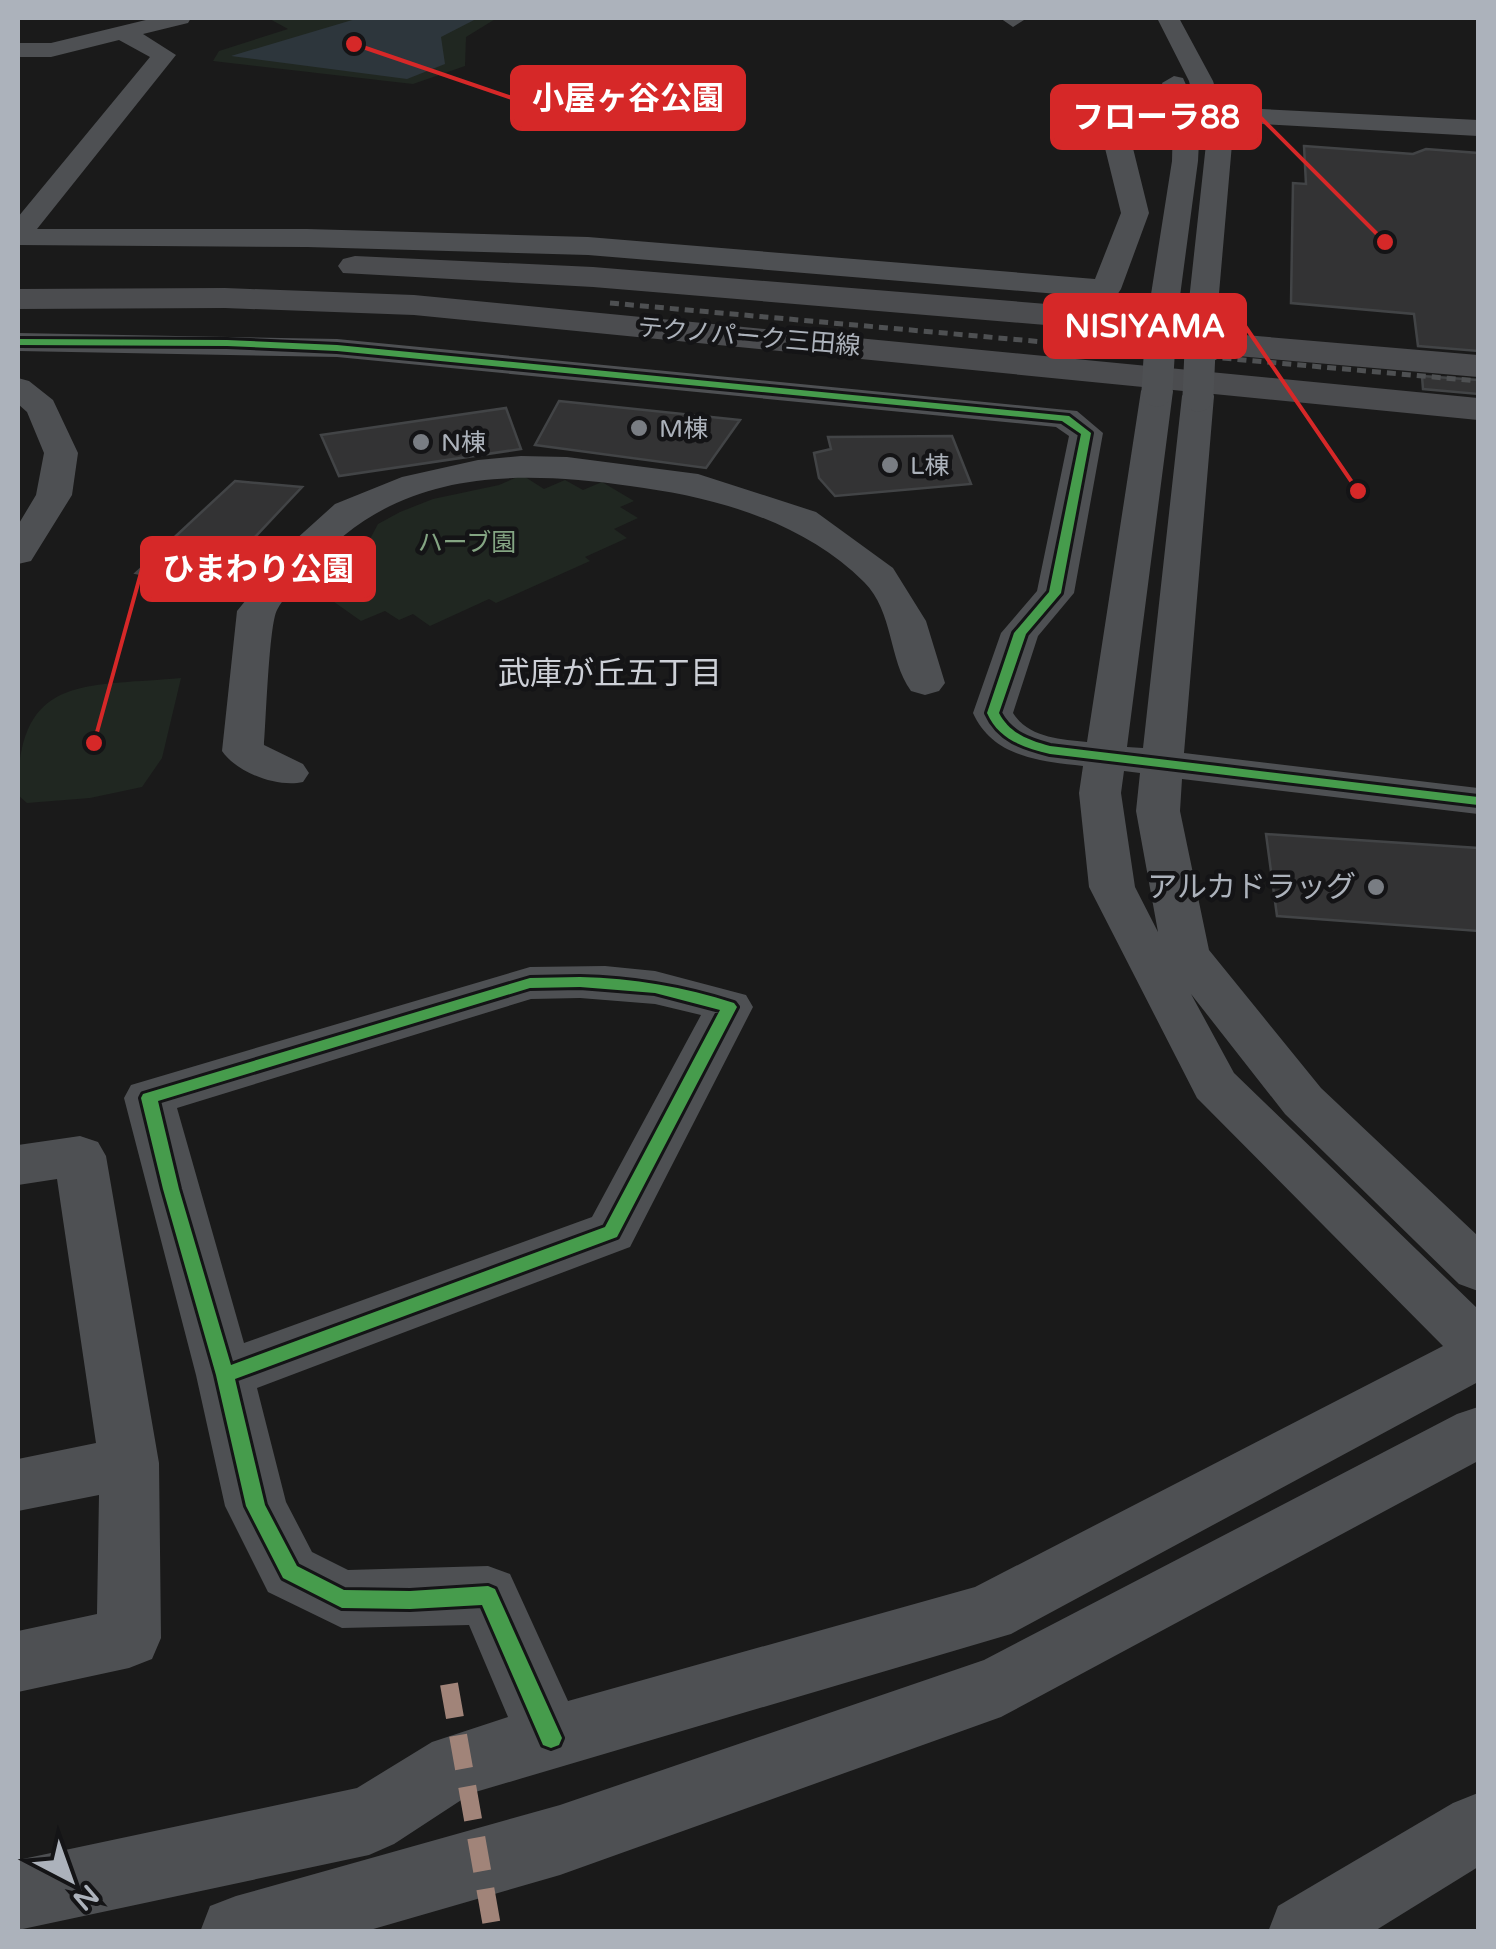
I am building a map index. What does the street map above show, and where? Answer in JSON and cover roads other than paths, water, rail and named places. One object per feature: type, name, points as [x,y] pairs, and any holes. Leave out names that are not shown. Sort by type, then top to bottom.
[{"type":"main road","points":[[28,276],[285,265],[432,268],[594,277],[1162,326],[1478,348]]},
{"type":"main road","name":"テクノパーク三田線","points":[[28,276],[412,278],[650,293],[1478,366]]},
{"type":"main road","points":[[225,298],[1157,390],[1478,426]]},
{"type":"main road","name":"テクノパーク三田線","points":[[18,299],[225,298],[414,305],[1478,409]]},
{"type":"main road","points":[[18,310],[125,308],[443,318]]},
{"type":"street","points":[[18,50],[51,50],[129,26],[180,18]]},
{"type":"street","points":[[1139,18],[1219,144],[1158,811],[1186,954],[1303,1101],[1478,1269]]},
{"type":"street","points":[[1168,18],[1201,80],[1198,114],[1185,161],[1100,793],[1112,887],[1215,1086],[1478,1346]]},
{"type":"street","points":[[18,235],[164,55],[129,26]]},
{"type":"street","points":[[18,30],[51,50]]},
{"type":"street","points":[[28,74],[51,50]]},
{"type":"street","points":[[18,235],[588,246],[1106,289],[1135,212],[1113,128],[1115,120],[1140,113],[1198,114],[1478,128]]},
{"type":"street","points":[[18,342],[337,348],[1065,418],[1086,433],[1055,593],[1020,633],[993,713],[996,724],[1023,743],[1107,757],[1478,801]]},
{"type":"street","points":[[18,388],[40,407],[61,453],[54,495],[18,552]]},
{"type":"street","points":[[288,773],[243,751],[256,611],[307,549],[348,512],[414,484],[478,470],[567,467],[698,484],[803,520],[880,576],[907,621],[924,683]]},
{"type":"street","points":[[225,1375],[611,1232],[728,1007],[640,985],[580,980],[530,983],[149,1098],[225,1375],[256,1506],[290,1572],[342,1599],[410,1600],[488,1594],[550,1738]]},
{"type":"street","points":[[18,1165],[80,1156],[130,1463],[129,1638],[18,1661]]},
{"type":"street","points":[[18,1895],[368,1820],[456,1765],[988,1613],[1478,1355]]},
{"type":"street","points":[[236,1932],[560,1840],[1001,1686],[1478,1432]]},
{"type":"street","points":[[18,1485],[130,1463]]},
{"type":"street","points":[[1304,1932],[1478,1828]]},
{"type":"railway","points":[[610,303],[1478,381]]},
{"type":"place","name":"小屋ヶ谷公園","points":[[354,44]]},
{"type":"place","name":"フローラ88","points":[[1385,242]]},
{"type":"place","name":"M棟","points":[[639,428]]},
{"type":"place","name":"N棟","points":[[421,442]]},
{"type":"place","name":"L棟","points":[[890,465]]},
{"type":"place","name":"NISIYAMA","points":[[1358,491]]},
{"type":"place","name":"ひまわり公園","points":[[94,743]]},
{"type":"place","name":"アルカドラッグ","points":[[1376,887]]},
{"type":"district","name":"武庫が丘五丁目","points":[[610,673]]},
{"type":"park label","name":"ハーブ園","points":[[467,542]]}]
